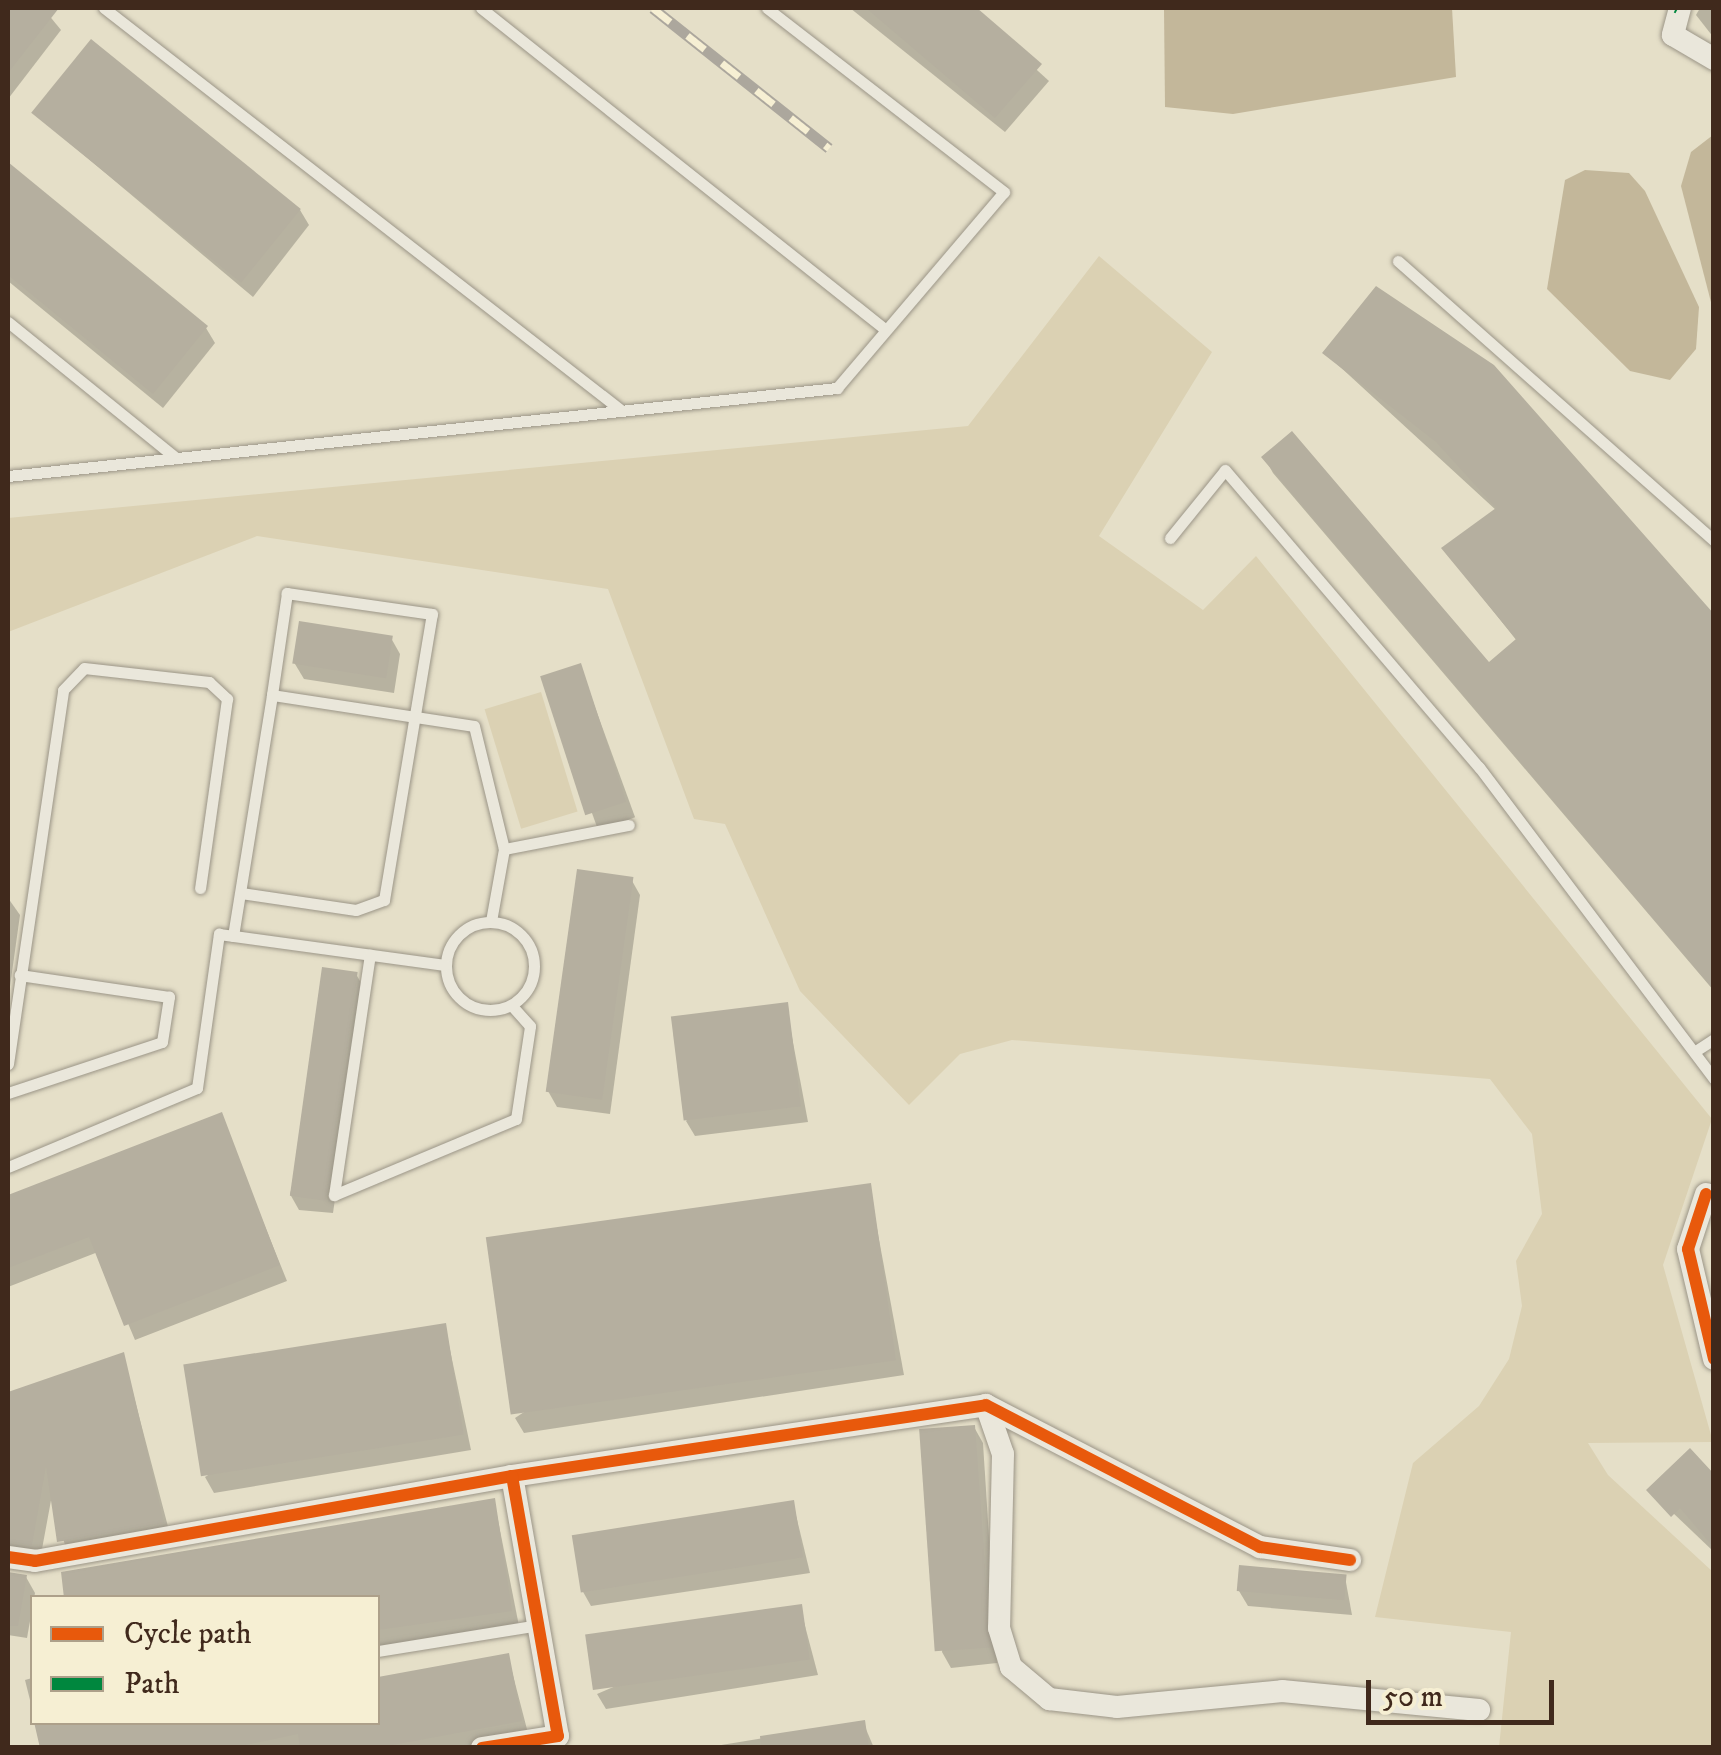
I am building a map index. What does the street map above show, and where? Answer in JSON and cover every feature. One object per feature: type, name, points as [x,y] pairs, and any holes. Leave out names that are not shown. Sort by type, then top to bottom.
[{"type":"street","points":[[1680,8],[1673,35],[1714,60]]},
{"type":"street","points":[[1707,1200],[1688,1249],[1714,1359]]},
{"type":"street","points":[[986,1405],[1003,1454],[998,1628],[1011,1667],[1049,1700],[1117,1706],[1282,1690],[1479,1710]]},
{"type":"street","points":[[8,1557],[35,1561],[512,1476],[986,1405],[1260,1547],[1350,1560]]},
{"type":"street","points":[[482,1748],[560,1742],[512,1476]]},
{"type":"lane","points":[[104,8],[622,411]]},
{"type":"lane","points":[[481,8],[886,330]]},
{"type":"lane","points":[[8,476],[837,388],[1004,192],[767,8]]},
{"type":"lane","points":[[1398,262],[1714,541]]},
{"type":"lane","points":[[8,322],[176,458]]},
{"type":"lane","points":[[1170,538],[1224,470],[1479,767],[1698,1050],[1714,1079]]},
{"type":"lane","points":[[233,936],[287,593],[432,614],[389,888],[378,906],[240,893]]},
{"type":"lane","points":[[8,1064],[63,690],[84,668],[209,682],[228,699],[200,888]]},
{"type":"lane","points":[[272,695],[474,726],[504,849],[491,921]]},
{"type":"lane","points":[[504,849],[629,825]]},
{"type":"lane","points":[[491,921],[513,927],[532,956],[528,990],[512,1006],[467,1005],[445,966],[460,935],[491,921]]},
{"type":"lane","points":[[8,1167],[197,1088],[219,934],[445,966]]},
{"type":"lane","points":[[370,955],[334,1195],[516,1120],[530,1026],[512,1006]]},
{"type":"lane","points":[[8,1093],[162,1042],[169,997],[20,975]]},
{"type":"lane","points":[[1698,1050],[1714,1039]]},
{"type":"lane","points":[[380,1651],[538,1625]]},
{"type":"shaded area","points":[[1164,8],[1452,8],[1456,77],[1233,114],[1165,107]]},
{"type":"shaded area","points":[[1714,135],[1713,310],[1681,186],[1691,152]]},
{"type":"shaded area","points":[[1585,170],[1629,173],[1645,191],[1699,307],[1696,349],[1670,380],[1630,371],[1547,289],[1565,180]]},
{"type":"shaded area","points":[[1099,256],[1212,352],[1099,536],[1203,610],[1256,556],[1712,1119],[1663,1265],[1713,1442],[1588,1443],[1608,1475],[1713,1572],[1713,1747],[1499,1747],[1511,1632],[1375,1617],[1413,1463],[1479,1406],[1509,1359],[1522,1306],[1516,1261],[1542,1214],[1532,1134],[1490,1079],[1012,1040],[960,1054],[909,1105],[800,991],[725,824],[694,819],[608,589],[257,536],[8,632],[8,518],[968,426]]},
{"type":"shaded area","points":[[541,692],[578,812],[521,829],[485,709]]},
{"type":"building","points":[[8,8],[59,8],[8,73]]},
{"type":"building","points":[[866,8],[977,8],[1042,64],[995,118]]},
{"type":"building","points":[[91,39],[301,209],[241,283],[31,113]]},
{"type":"building","points":[[8,162],[208,326],[153,394],[8,275]]},
{"type":"building","points":[[1376,286],[1494,365],[1714,614],[1714,990],[1261,457],[1292,431],[1489,662],[1516,639],[1441,548],[1496,508],[1436,442],[1322,353]]},
{"type":"building","points":[[299,621],[393,636],[386,678],[292,663]]},
{"type":"building","points":[[581,663],[626,802],[585,815],[540,676]]},
{"type":"building","points":[[577,869],[633,877],[602,1100],[546,1092]]},
{"type":"building","points":[[322,967],[358,972],[326,1201],[290,1196]]},
{"type":"building","points":[[788,1002],[801,1106],[684,1121],[671,1016]]},
{"type":"building","points":[[222,1112],[280,1265],[124,1326],[89,1237],[8,1268],[8,1195]]},
{"type":"building","points":[[871,1183],[896,1360],[511,1414],[486,1237]]},
{"type":"building","points":[[446,1323],[464,1435],[201,1476],[183,1365]]},
{"type":"building","points":[[124,1352],[164,1523],[57,1542],[46,1466],[32,1545],[8,1542],[8,1392]]},
{"type":"building","points":[[975,1425],[991,1647],[935,1651],[919,1429]]},
{"type":"building","points":[[1690,1448],[1714,1474],[1714,1548],[1680,1508],[1671,1517],[1646,1490]]},
{"type":"building","points":[[495,1498],[512,1611],[380,1630],[380,1595],[64,1595],[61,1572]]},
{"type":"building","points":[[794,1500],[803,1557],[581,1592],[572,1535]]},
{"type":"building","points":[[1239,1565],[1347,1574],[1344,1600],[1237,1591]]},
{"type":"building","points":[[8,1572],[27,1575],[18,1626],[8,1626]]},
{"type":"building","points":[[802,1604],[810,1659],[593,1690],[585,1634]]},
{"type":"building","points":[[509,1653],[522,1721],[376,1748],[300,1748],[298,1734],[231,1748],[40,1748],[35,1725],[380,1725],[380,1677]]},
{"type":"building","points":[[865,1720],[869,1748],[761,1748],[760,1736]]},
{"type":"railway","points":[[653,8],[829,148]]},
{"type":"cycle path","points":[[1706,1194],[1688,1249],[1714,1359]]},
{"type":"cycle path","points":[[512,1476],[986,1405],[1260,1547],[1350,1560]]},
{"type":"cycle path","points":[[8,1557],[35,1561],[512,1476],[558,1736],[482,1748]]}]
